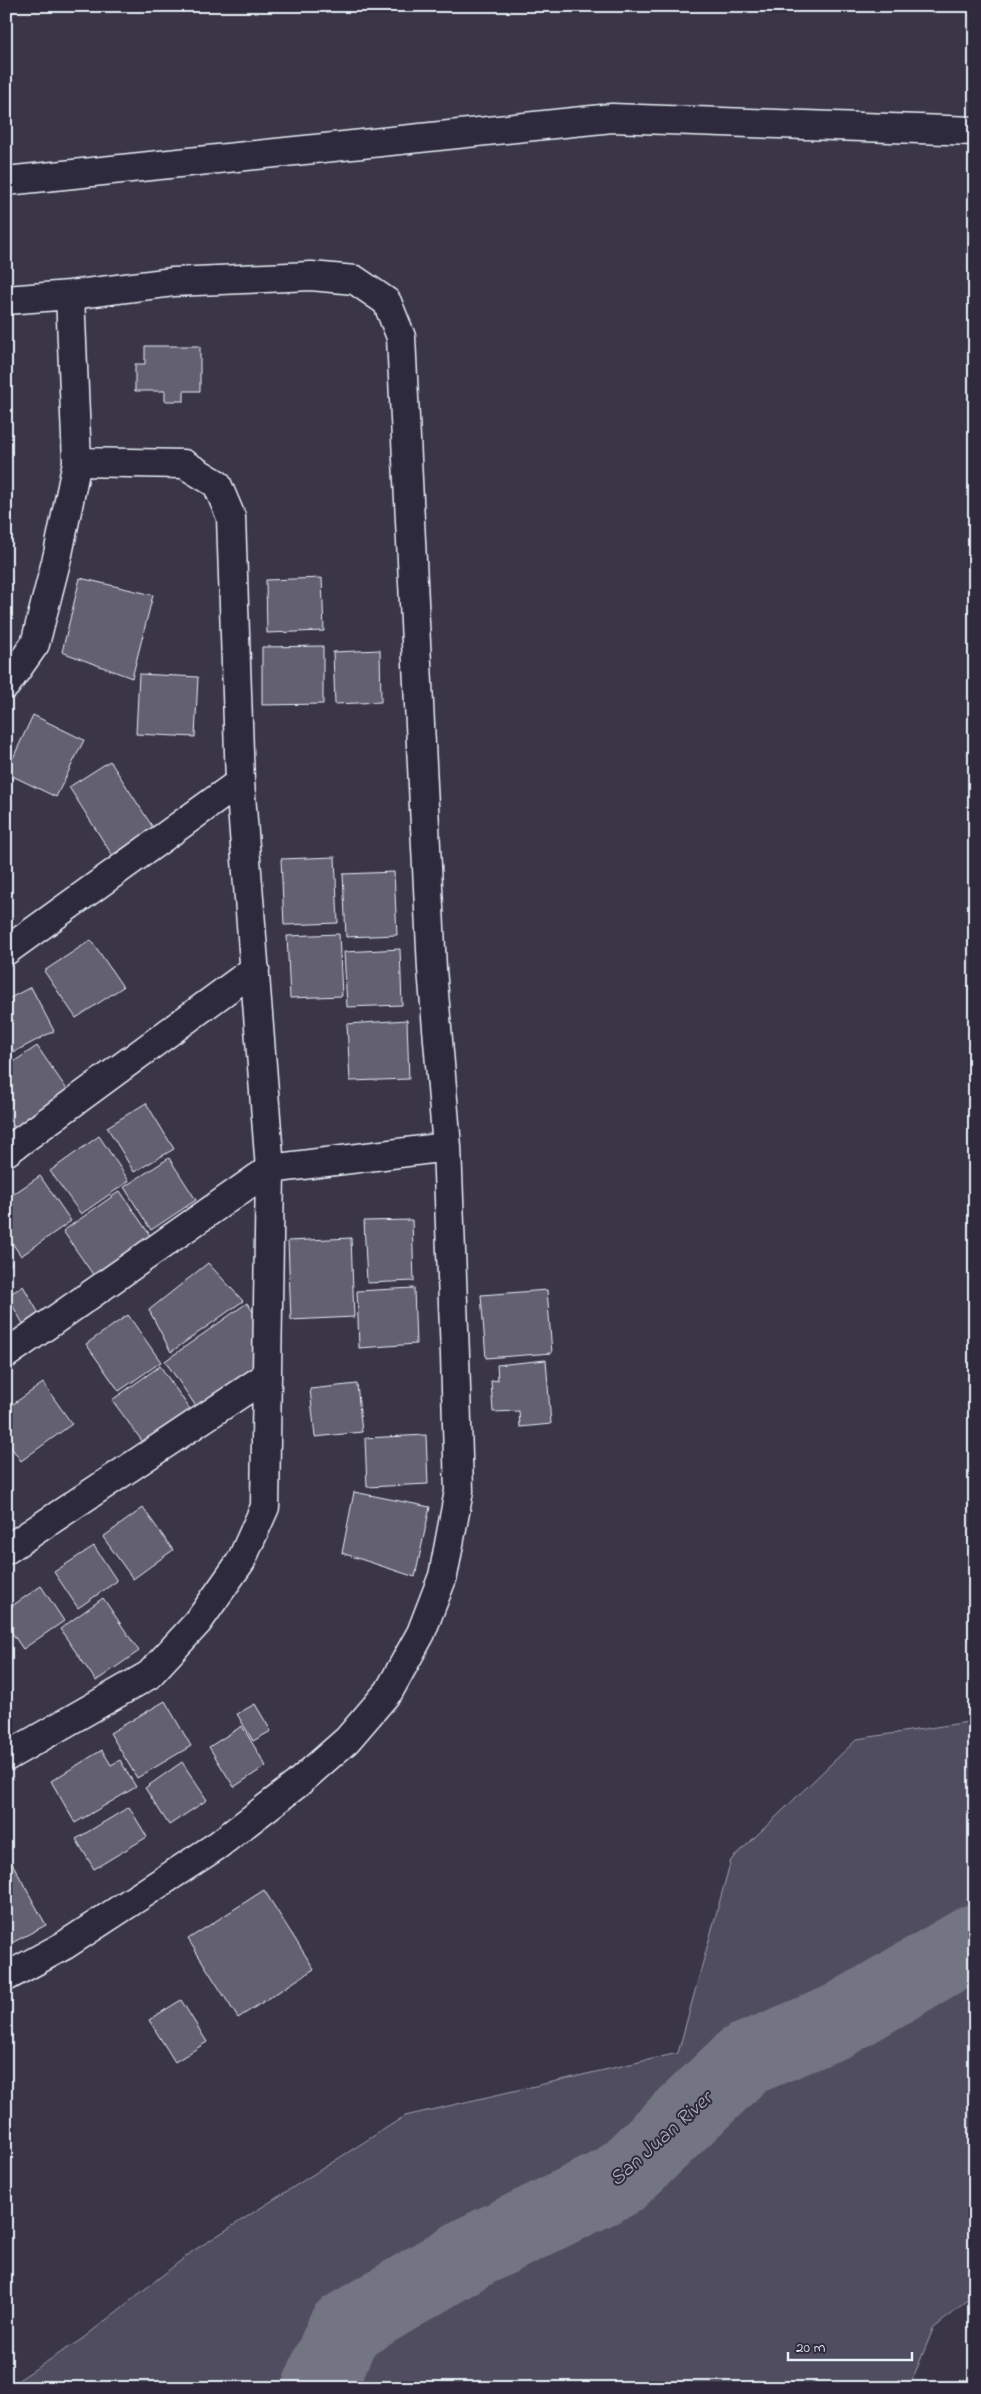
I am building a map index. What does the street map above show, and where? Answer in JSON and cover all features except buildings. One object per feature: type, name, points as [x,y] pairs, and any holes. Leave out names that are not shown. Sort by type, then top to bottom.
[{"type":"street","points":[[6,181],[612,118],[975,131]]},
{"type":"street","points":[[6,300],[70,295],[174,282],[311,276],[355,280],[386,302],[401,337],[432,969],[447,1147],[458,1491],[443,1576],[421,1633],[390,1691],[347,1740],[297,1784],[218,1845],[142,1897],[65,1945],[6,1977]]},
{"type":"street","points":[[6,685],[35,644],[58,554],[77,462],[70,295]]},
{"type":"street","points":[[6,1758],[149,1675],[198,1622],[241,1561],[266,1507],[270,1169],[240,782],[231,517],[216,484],[184,464],[77,462]]},
{"type":"street","points":[[6,951],[240,782]]},
{"type":"street","points":[[6,1152],[255,969]]},
{"type":"street","points":[[6,1354],[270,1169],[447,1147]]},
{"type":"street","points":[[6,1550],[267,1376]]},
{"type":"shaded area","points":[[975,1721],[975,2294],[933,2329],[909,2388],[6,2388],[82,2339],[193,2251],[405,2116],[678,2053],[731,1860],[857,1739]]},
{"type":"waterway","name":"San Juan River","points":[[319,2388],[344,2329],[469,2254],[618,2181],[744,2060],[838,2021],[975,1941]]}]
